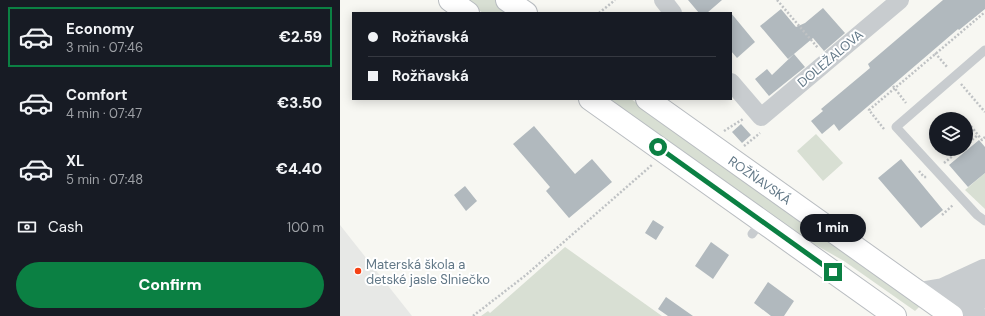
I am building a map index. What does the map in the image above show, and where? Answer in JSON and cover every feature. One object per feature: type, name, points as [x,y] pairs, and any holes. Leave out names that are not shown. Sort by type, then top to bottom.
[{"type":"main road","points":[[450,0],[467,12]]},
{"type":"main road","points":[[507,0],[525,12]]},
{"type":"main road","points":[[591,100],[757,228],[895,316]]},
{"type":"main road","name":"ROŽŇAVSKÁ","points":[[648,100],[919,292],[950,316]]},
{"type":"street","points":[[662,0],[672,12]]},
{"type":"street","name":"DOLEŽALOVA","points":[[760,117],[828,60],[893,2]]},
{"type":"street","points":[[732,83],[760,117]]},
{"type":"street","points":[[919,292],[943,289],[985,270]]},
{"type":"street","points":[[950,316],[985,270]]},
{"type":"street","points":[[976,316],[973,310],[985,270]]},
{"type":"lane","points":[[985,50],[896,127],[941,177],[977,215],[985,221]]},
{"type":"path","points":[[600,12],[615,0]]},
{"type":"path","points":[[777,0],[828,60]]},
{"type":"path","points":[[892,86],[913,112]]},
{"type":"path","points":[[720,133],[748,115],[760,117]]},
{"type":"path","points":[[973,129],[982,140],[985,137]]},
{"type":"path","points":[[973,139],[978,135]]},
{"type":"path","points":[[941,177],[942,164],[952,156]]},
{"type":"path","points":[[473,316],[526,275],[654,162]]},
{"type":"shaded area","points":[[465,0],[496,0],[512,12],[482,12]]},
{"type":"shaded area","points":[[606,100],[632,100],[921,305],[915,311],[844,261],[784,227]]},
{"type":"shaded area","points":[[816,134],[843,163],[823,181],[797,151]]},
{"type":"shaded area","points":[[985,173],[985,209],[965,190]]},
{"type":"shaded area","name":"Materská škola a detské jasle Slniečko","points":[[340,225],[412,316],[340,316]]},
{"type":"shaded area","points":[[565,247],[662,316],[481,316],[488,311],[490,313]]},
{"type":"building","points":[[688,0],[722,0],[708,12],[698,12]]},
{"type":"building","points":[[943,0],[985,0],[985,9],[959,30],[958,29],[839,131],[834,124],[822,134],[811,121],[823,111],[821,109],[870,68],[868,64]]},
{"type":"building","points":[[823,8],[845,33],[824,51],[813,38],[788,59],[760,26],[781,9],[796,27],[805,23]]},
{"type":"building","points":[[732,14],[755,42],[737,58],[732,52]]},
{"type":"building","points":[[794,54],[805,67],[769,96],[755,79],[767,69],[772,75]]},
{"type":"building","points":[[741,124],[751,135],[742,143],[732,132]]},
{"type":"building","points":[[534,126],[575,174],[592,159],[612,182],[569,218],[546,191],[550,187],[513,144]]},
{"type":"building","points":[[979,140],[985,147],[985,173],[968,187],[949,165],[960,156],[973,156],[973,145]]},
{"type":"building","points":[[901,159],[943,210],[921,228],[878,178]]},
{"type":"building","points":[[465,186],[477,201],[466,211],[454,195]]},
{"type":"building","points":[[653,220],[664,227],[656,240],[645,233]]},
{"type":"building","points":[[711,242],[729,255],[713,279],[695,266]]},
{"type":"building","points":[[768,282],[794,301],[784,316],[771,316],[754,303]]},
{"type":"building","points":[[666,297],[693,316],[668,316],[658,309]]},
{"type":"place","name":"Materská škola a detské jasle Slniečko","points":[[358,271]]},
{"type":"route","points":[[658,147],[833,272]]}]
